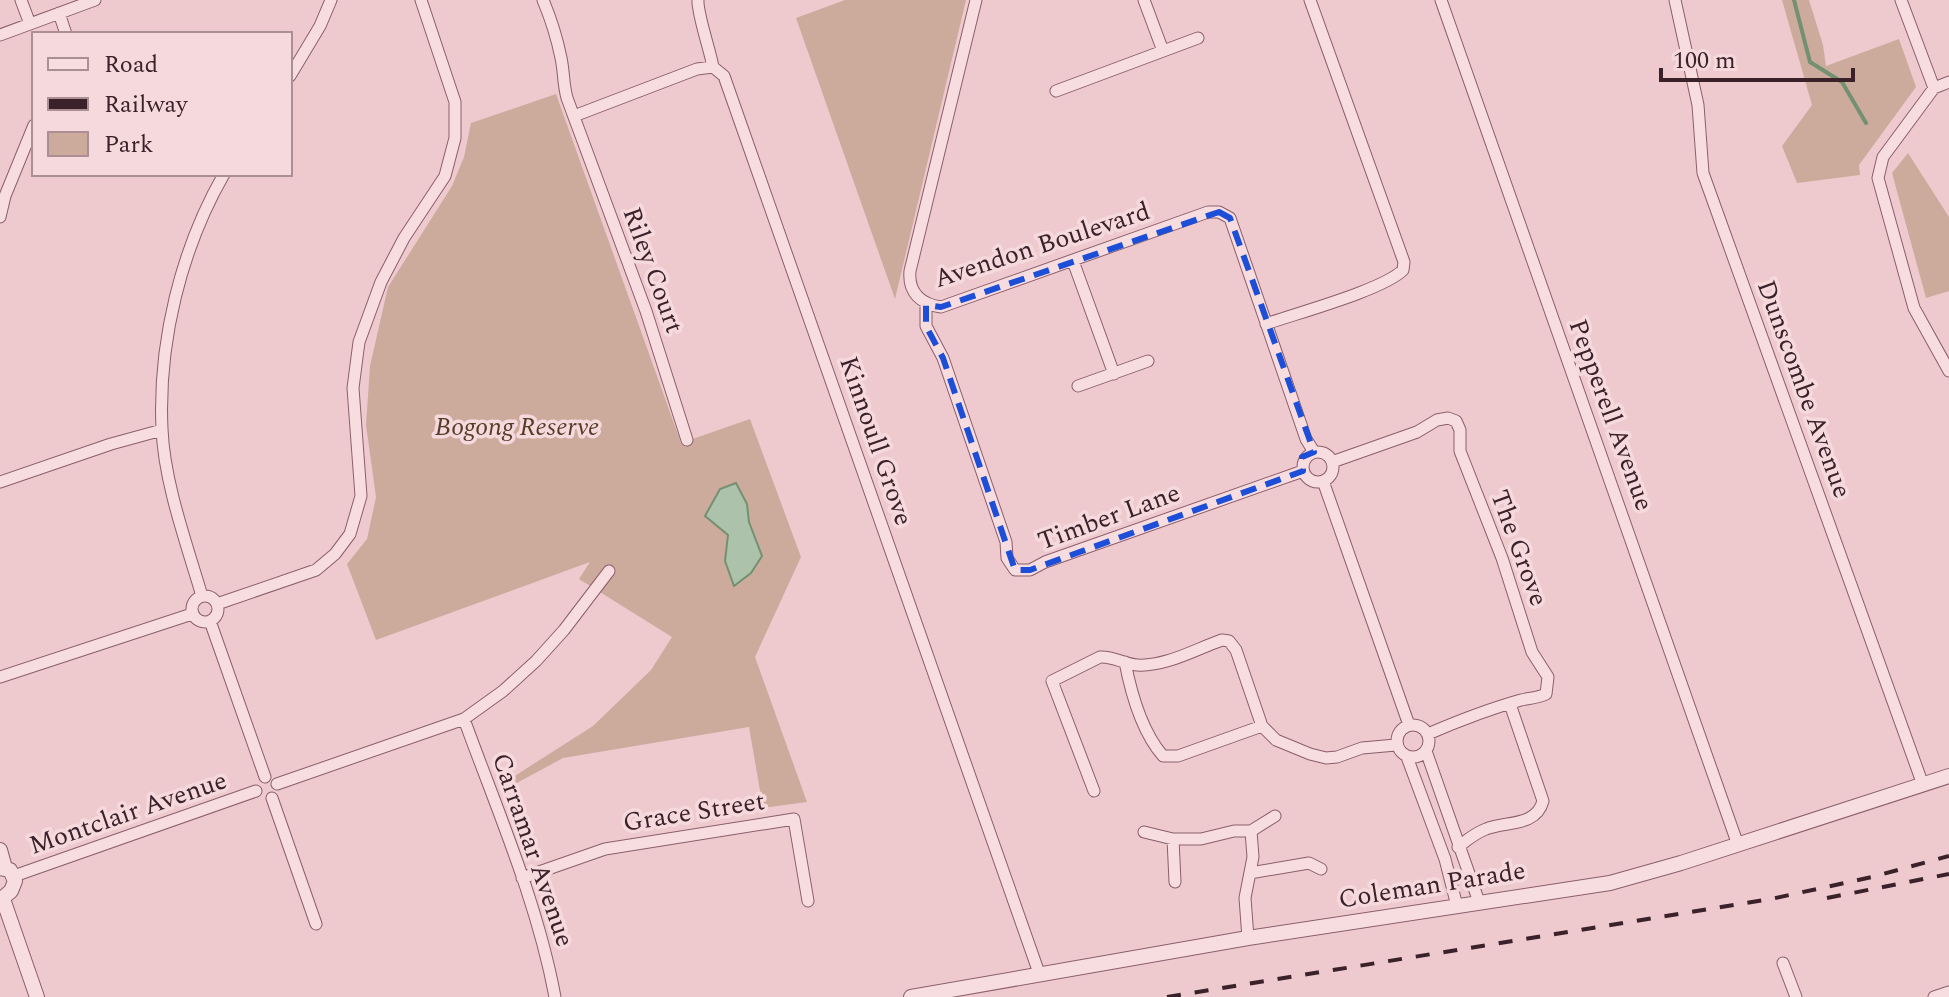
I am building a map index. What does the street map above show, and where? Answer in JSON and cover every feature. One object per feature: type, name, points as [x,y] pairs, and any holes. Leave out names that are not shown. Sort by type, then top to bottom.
[{"type":"street","points":[[21,0],[30,24]]},
{"type":"street","points":[[0,35],[95,0]]},
{"type":"street","points":[[292,73],[320,26],[331,0]]},
{"type":"street","points":[[217,604],[316,570],[335,554],[350,534],[361,496],[353,388],[359,342],[381,282],[404,238],[445,176],[455,138],[455,102],[421,0]]},
{"type":"street","name":"Riley Court","points":[[543,0],[554,26],[563,63],[562,79],[574,116],[646,311],[687,440]]},
{"type":"street","name":"Kinnoull Grove","points":[[698,0],[697,8],[713,67],[724,76],[1039,973]]},
{"type":"street","name":"Avendon Boulevard","points":[[976,0],[910,271],[909,282],[913,291],[926,305],[941,307],[1208,212],[1219,212],[1230,218],[1306,439],[1314,452]]},
{"type":"street","points":[[1144,0],[1163,51]]},
{"type":"street","points":[[1266,324],[1397,277],[1403,270],[1404,262],[1310,0]]},
{"type":"street","name":"Pepperell Avenue","points":[[1441,0],[1738,845]]},
{"type":"street","name":"Dunscombe Avenue","points":[[1675,0],[1698,105],[1703,173],[1923,785]]},
{"type":"street","points":[[1901,0],[1934,88]]},
{"type":"street","points":[[59,13],[65,32]]},
{"type":"street","points":[[1056,91],[1198,38]]},
{"type":"street","points":[[574,116],[697,69],[713,67]]},
{"type":"street","points":[[1949,82],[1934,88],[1883,157],[1878,178],[1914,308],[1949,371]]},
{"type":"street","points":[[0,217],[5,196],[32,130]]},
{"type":"street","points":[[202,596],[176,511],[162,430],[164,362],[173,308],[197,227],[223,176]]},
{"type":"street","points":[[1073,261],[1114,374]]},
{"type":"street","name":"Timber Lane","points":[[926,305],[926,326],[943,358],[1006,542],[1007,558],[1015,570],[1030,570],[1045,562],[1303,471]]},
{"type":"street","points":[[1078,386],[1148,361]]},
{"type":"street","name":"The Grove","points":[[1332,462],[1417,432],[1437,420],[1448,418],[1456,421],[1460,430],[1460,451],[1502,558],[1532,652],[1548,677],[1546,694],[1457,721],[1428,734]]},
{"type":"street","points":[[0,482],[162,430]]},
{"type":"street","points":[[1314,452],[1324,453],[1332,462],[1332,473],[1323,481],[1312,481],[1303,471],[1304,461],[1314,452]]},
{"type":"street","points":[[1323,481],[1409,725]]},
{"type":"street","points":[[277,784],[464,719],[503,691],[536,661],[609,571]]},
{"type":"street","points":[[202,596],[211,598],[217,604],[217,615],[210,621],[197,620],[192,614],[192,605],[202,596]]},
{"type":"street","points":[[0,677],[192,614]]},
{"type":"street","points":[[210,621],[265,777]]},
{"type":"street","points":[[1094,791],[1052,681],[1100,657],[1108,656],[1137,665],[1157,663],[1222,640],[1229,641],[1236,650],[1262,726],[1276,740],[1326,758],[1362,748],[1396,745]]},
{"type":"street","points":[[1125,662],[1151,743],[1163,756],[1178,756],[1262,726]]},
{"type":"street","points":[[1458,847],[1489,827],[1516,823],[1534,816],[1540,810],[1543,801],[1510,704]]},
{"type":"street","name":"Carramar Avenue","points":[[464,719],[522,878],[547,956],[555,997]]},
{"type":"street","points":[[1396,745],[1398,733],[1409,725],[1420,727],[1428,734],[1426,751],[1416,757],[1407,757]]},
{"type":"street","points":[[1396,745],[1407,757],[1445,859],[1457,906]]},
{"type":"street","points":[[1426,751],[1479,902]]},
{"type":"street","name":"Coleman Parade","points":[[911,997],[1248,938],[1610,883],[1949,776]]},
{"type":"street","points":[[265,777],[277,784],[272,798]]},
{"type":"street","points":[[265,777],[257,784],[256,791],[261,797],[272,798]]},
{"type":"street","name":"Montclair Avenue","points":[[6,870],[256,791]]},
{"type":"street","points":[[272,798],[316,924]]},
{"type":"street","points":[[1144,832],[1173,839],[1201,839],[1234,831],[1251,831],[1275,816]]},
{"type":"street","name":"Grace Street","points":[[522,878],[605,849],[794,819],[808,901]]},
{"type":"street","points":[[1248,938],[1245,898],[1253,857],[1251,831]]},
{"type":"street","points":[[1173,839],[1175,882]]},
{"type":"street","points":[[0,850],[13,888],[1,900],[37,997]]},
{"type":"street","points":[[1250,873],[1309,863],[1321,869]]},
{"type":"street","points":[[1783,963],[1796,997]]},
{"type":"street","points":[[1934,997],[1949,992]]},
{"type":"highlighted area","points":[[1219,212],[1230,218],[1314,452],[1302,457],[1303,471],[1030,570],[1015,570],[943,358],[926,326],[926,305],[941,307]]},
{"type":"green space","points":[[845,0],[966,0],[895,299],[796,18]]},
{"type":"green space","points":[[1782,0],[1809,0],[1826,66],[1899,39],[1916,87],[1859,165],[1860,175],[1797,183],[1782,146],[1812,105]]},
{"type":"green space","name":"Bogong Reserve","points":[[556,94],[681,443],[750,419],[801,557],[755,657],[807,802],[763,808],[749,727],[563,758],[504,790],[502,784],[593,726],[651,670],[672,637],[579,579],[590,562],[376,640],[347,564],[367,539],[376,497],[366,425],[370,366],[388,287],[452,186],[464,157],[471,123]]},
{"type":"green space","points":[[1908,153],[1949,217],[1949,291],[1926,298],[1892,173]]},
{"type":"shaded area","points":[[736,483],[747,504],[749,522],[762,556],[751,573],[734,586],[725,561],[728,535],[705,516],[720,489]]},
{"type":"waterway","points":[[1794,0],[1810,62],[1842,82],[1866,123]]},
{"type":"railway","points":[[1167,997],[1771,899],[1949,856]]},
{"type":"railway","points":[[1827,898],[1949,874]]}]
